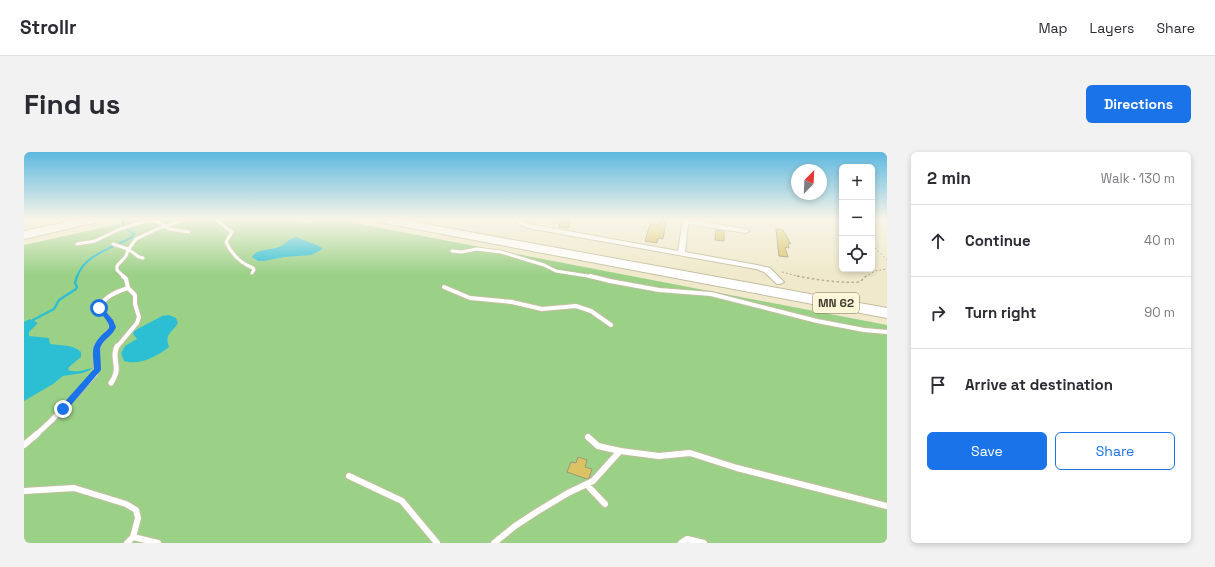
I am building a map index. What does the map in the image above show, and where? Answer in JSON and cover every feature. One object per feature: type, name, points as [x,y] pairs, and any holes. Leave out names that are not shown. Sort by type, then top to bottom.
[{"type":"highway","name":"MN 62","points":[[480,237],[887,312]]},
{"type":"highway","name":"MN 62","points":[[526,237],[887,301]]},
{"type":"highway","points":[[546,250],[550,246],[560,246],[651,262],[717,271]]},
{"type":"highway","points":[[620,263],[769,288],[779,287],[780,282]]},
{"type":"street","points":[[589,237],[766,270],[780,282]]},
{"type":"street","points":[[681,254],[684,237]]},
{"type":"lane","points":[[77,244],[95,241],[103,237]]},
{"type":"lane","points":[[111,383],[118,371],[114,355],[116,350],[139,318],[139,313],[135,305],[135,295],[128,288],[126,279],[117,270],[117,266],[126,256],[128,250],[136,239],[140,237]]},
{"type":"lane","points":[[229,237],[226,242],[228,250],[238,262],[253,268],[254,270],[252,273]]},
{"type":"lane","points":[[113,244],[134,252],[139,257],[143,258]]},
{"type":"lane","points":[[452,251],[461,252],[477,249],[501,252],[544,265],[556,271],[585,274],[610,281],[659,290],[711,294],[817,321],[864,330],[887,332]]},
{"type":"lane","points":[[24,445],[52,420],[97,370],[96,348],[113,327],[111,321],[99,308],[100,304],[115,293],[128,288]]},
{"type":"lane","points":[[444,288],[470,298],[512,302],[542,309],[576,306],[592,311],[611,325]]},
{"type":"lane","points":[[588,437],[598,446],[646,455],[690,454],[737,468],[887,506]]},
{"type":"lane","points":[[494,543],[515,526],[538,511],[568,493],[594,481],[620,451]]},
{"type":"lane","points":[[349,476],[392,494],[402,501],[437,543]]},
{"type":"lane","points":[[587,485],[606,504]]},
{"type":"lane","points":[[24,491],[74,488],[126,504],[136,510],[138,518],[133,537],[127,543]]},
{"type":"lane","points":[[133,537],[158,543]]},
{"type":"lane","points":[[681,543],[687,539],[704,543]]},
{"type":"path","points":[[875,248],[887,260]]},
{"type":"path","points":[[766,270],[776,269],[781,272],[804,277],[846,284],[860,282],[873,270],[887,268]]},
{"type":"green space","points":[[59,237],[429,237],[887,325],[887,543],[24,543],[24,245]]},
{"type":"water","points":[[297,237],[323,249],[311,255],[284,257],[264,261],[258,261],[252,257],[256,252],[279,247]]},
{"type":"water","points":[[169,315],[176,318],[178,323],[168,336],[167,339],[169,347],[154,357],[142,361],[124,361],[121,353],[125,346],[137,339],[133,334],[134,331],[162,316]]},
{"type":"water","points":[[30,319],[38,323],[29,332],[29,336],[49,338],[50,344],[71,346],[81,352],[81,357],[69,367],[68,370],[77,371],[92,368],[83,373],[63,376],[53,384],[24,401],[24,322]]},
{"type":"building","points":[[646,237],[663,237],[663,239],[658,238],[657,243],[645,241]]},
{"type":"building","points":[[715,237],[724,237],[724,241],[715,240]]},
{"type":"building","points":[[777,237],[787,237],[791,244],[788,243],[789,248],[785,247],[788,257],[779,256]]},
{"type":"building","points":[[578,457],[587,460],[585,467],[592,469],[589,478],[587,479],[567,472],[571,462],[576,463]]},
{"type":"waterway","points":[[77,277],[81,269],[93,257],[100,252],[132,237]]},
{"type":"waterway","points":[[33,320],[54,309],[59,300],[76,289],[77,287],[75,283],[77,276]]},
{"type":"route","points":[[63,409],[97,370],[98,353],[96,348],[113,327],[111,321],[99,308]]}]
